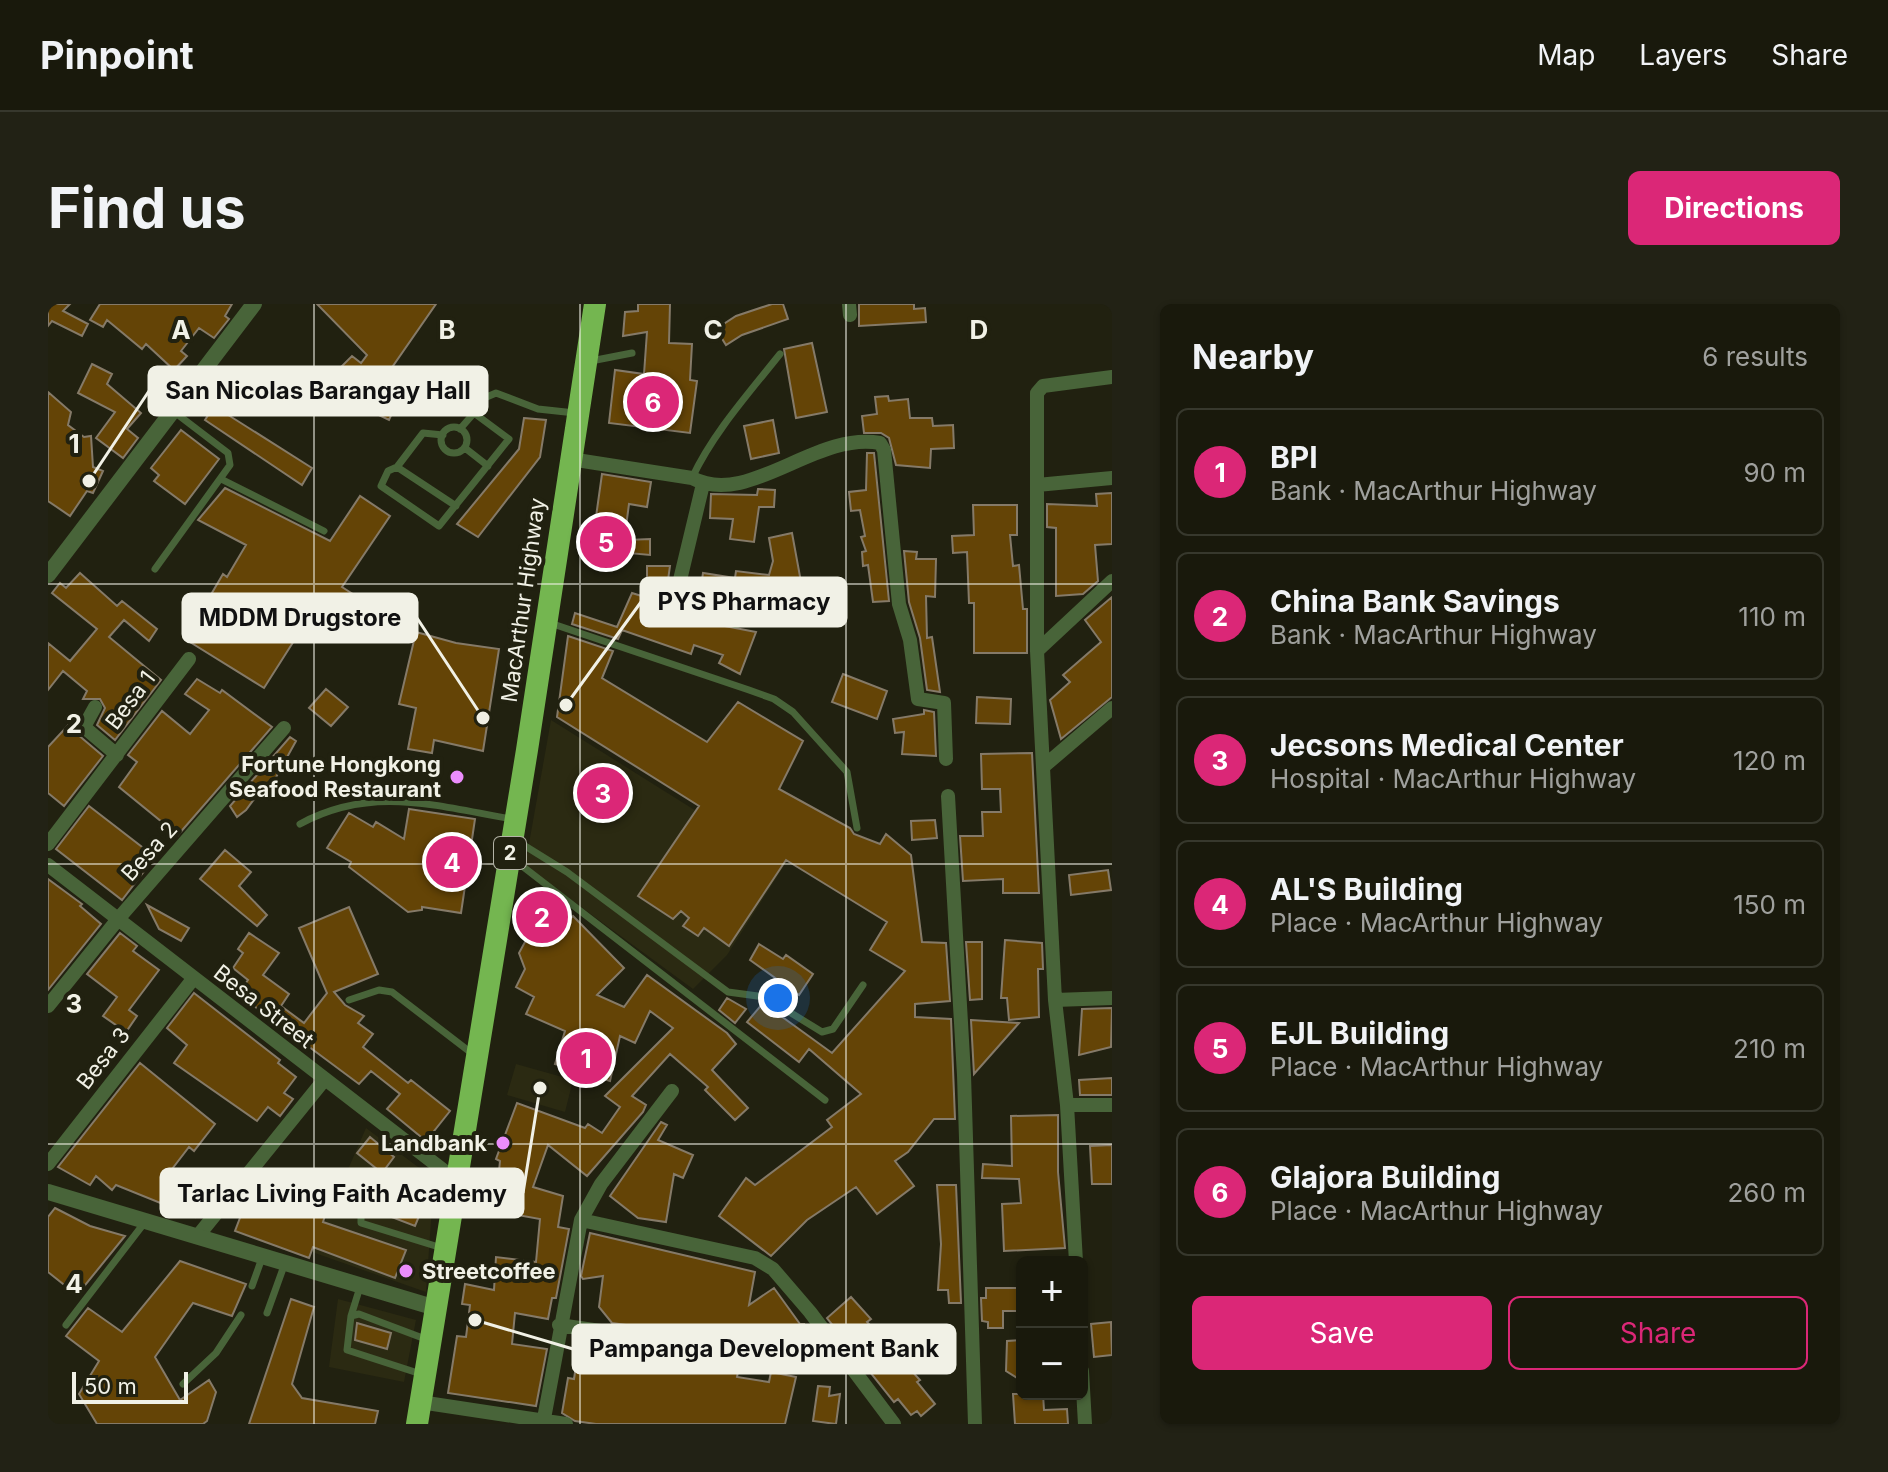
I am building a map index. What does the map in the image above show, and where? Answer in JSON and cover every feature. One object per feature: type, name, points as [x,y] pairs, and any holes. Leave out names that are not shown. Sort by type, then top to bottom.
[{"type":"highway","name":"MacArthur Highway","points":[[418,1413],[595,304]]},
{"type":"street","points":[[48,575],[254,304]]},
{"type":"street","points":[[1076,1256],[1067,1105],[1055,1000],[1037,651],[1039,388],[1112,377]]},
{"type":"street","points":[[570,459],[697,481],[748,484],[804,456],[836,447],[880,443],[884,450],[899,604],[910,640],[911,668],[918,699],[944,703],[946,759]]},
{"type":"street","points":[[1037,485],[1112,478]]},
{"type":"street","points":[[697,481],[680,580],[681,596],[687,605],[736,621]]},
{"type":"street","points":[[1037,651],[1112,581]]},
{"type":"street","name":"Besa 1","points":[[48,844],[189,659]]},
{"type":"street","points":[[95,707],[84,727],[117,755]]},
{"type":"street","points":[[1043,767],[1112,708]]},
{"type":"street","name":"Besa 2","points":[[48,1006],[119,918],[284,728]]},
{"type":"street","points":[[948,796],[964,1075],[975,1424]]},
{"type":"street","name":"Besa Street","points":[[48,865],[324,1080],[454,1191]]},
{"type":"street","name":"Besa 3","points":[[48,1164],[193,979]]},
{"type":"street","points":[[1055,1000],[1112,998]]},
{"type":"street","points":[[197,1237],[324,1080]]},
{"type":"street","points":[[543,1422],[581,1220],[601,1184],[672,1091]]},
{"type":"street","points":[[1067,1105],[1112,1105]]},
{"type":"street","points":[[48,1192],[436,1308]]},
{"type":"street","points":[[581,1220],[755,1258],[773,1269],[894,1424]]},
{"type":"street","points":[[559,1325],[851,1367]]},
{"type":"street","points":[[1084,1400],[1085,1424]]},
{"type":"street","points":[[418,1413],[566,1424]]},
{"type":"lane","points":[[585,362],[632,353]]},
{"type":"lane","points":[[697,481],[721,430],[780,354]]},
{"type":"lane","points":[[460,429],[482,399],[496,393],[538,409],[577,414]]},
{"type":"lane","points":[[155,569],[230,465],[228,453],[173,411]]},
{"type":"lane","points":[[456,506],[397,467],[391,468],[382,481],[385,492],[439,526],[456,506],[509,439],[474,413]]},
{"type":"lane","points":[[449,429],[460,429],[466,435],[465,448],[458,453],[449,452],[442,443],[443,435],[449,429]]},
{"type":"lane","points":[[397,467],[423,433],[443,435]]},
{"type":"lane","points":[[465,448],[488,466]]},
{"type":"lane","points":[[221,479],[324,531]]},
{"type":"lane","points":[[546,622],[749,690],[784,706],[847,772],[857,828]]},
{"type":"lane","points":[[300,824],[327,810],[375,799],[512,838],[567,872],[728,992],[765,997],[822,1032],[833,1029],[863,985]]},
{"type":"lane","points":[[512,838],[825,1100]]},
{"type":"lane","points":[[349,1000],[379,990],[392,992],[476,1056]]},
{"type":"lane","points":[[369,1185],[371,1180],[378,1180],[454,1191]]},
{"type":"lane","points":[[361,1207],[361,1223],[445,1249]]},
{"type":"lane","points":[[66,1325],[145,1221]]},
{"type":"lane","points":[[252,1286],[263,1256]]},
{"type":"lane","points":[[267,1313],[285,1263]]},
{"type":"lane","points":[[361,1285],[351,1316],[347,1350],[424,1375]]},
{"type":"lane","points":[[351,1316],[359,1314],[430,1341]]},
{"type":"lane","points":[[183,1384],[216,1353],[241,1315]]},
{"type":"shaded area","points":[[551,720],[784,866],[727,955],[693,989],[525,866]]},
{"type":"shaded area","points":[[516,1064],[573,1080],[565,1112],[507,1095]]},
{"type":"shaded area","points":[[366,1128],[434,1179],[426,1292],[312,1252]]},
{"type":"shaded area","points":[[338,1299],[416,1320],[404,1382],[329,1367]]},
{"type":"building","points":[[48,304],[70,304],[63,311],[88,324],[82,336],[52,321],[48,326]]},
{"type":"building","points":[[100,304],[232,304],[225,316],[229,319],[214,338],[199,328],[181,351],[187,356],[174,370],[146,344],[142,349],[107,320],[103,327],[90,320]]},
{"type":"building","points":[[317,304],[436,304],[379,386],[358,372],[327,402],[316,392],[352,356],[361,363],[367,355]]},
{"type":"building","points":[[638,304],[670,304],[669,343],[692,344],[690,380],[697,381],[690,433],[609,423],[615,370],[644,374],[647,332],[623,336],[625,312],[638,311]]},
{"type":"building","points":[[772,304],[783,304],[788,319],[742,335],[726,345],[716,329],[736,316]]},
{"type":"building","points":[[859,304],[914,304],[914,309],[925,308],[926,322],[859,326]]},
{"type":"building","points":[[812,343],[827,412],[796,418],[784,349]]},
{"type":"building","points":[[92,364],[112,374],[107,384],[141,413],[127,429],[138,438],[123,458],[96,438],[115,412],[78,393]]},
{"type":"building","points":[[375,386],[399,398],[389,420],[364,408]]},
{"type":"building","points":[[48,392],[71,412],[68,425],[84,437],[91,436],[93,467],[103,471],[93,493],[87,491],[70,516],[48,501]]},
{"type":"building","points":[[888,396],[889,401],[908,399],[910,418],[932,418],[933,426],[953,425],[954,448],[931,449],[930,468],[896,465],[889,438],[881,433],[864,433],[862,416],[877,414],[875,397]]},
{"type":"building","points":[[214,406],[312,468],[302,485],[205,420]]},
{"type":"building","points":[[524,418],[546,420],[540,457],[478,537],[457,524],[519,449]]},
{"type":"building","points":[[773,420],[779,453],[751,459],[744,426]]},
{"type":"building","points":[[181,430],[219,459],[185,504],[154,481],[159,475],[151,468]]},
{"type":"building","points":[[867,453],[874,453],[889,601],[873,602],[868,565],[863,566],[862,552],[866,551],[861,537],[865,536],[860,510],[851,511],[849,492],[866,490]]},
{"type":"building","points":[[602,474],[651,482],[647,507],[629,504],[625,534],[627,540],[650,539],[650,555],[585,549],[587,530],[594,531]]},
{"type":"building","points":[[225,488],[330,541],[360,496],[390,516],[342,587],[359,598],[340,626],[323,615],[315,628],[306,622],[264,688],[185,639],[223,574],[227,577],[246,545],[198,520]]},
{"type":"building","points":[[758,489],[775,490],[774,507],[759,507],[754,542],[730,539],[733,519],[710,518],[711,494],[757,495]]},
{"type":"building","points":[[1112,493],[1112,544],[1095,545],[1098,581],[1083,594],[1056,596],[1056,528],[1047,527],[1047,504],[1097,506],[1096,494]]},
{"type":"building","points":[[973,505],[1017,505],[1017,535],[1010,535],[1013,566],[1019,565],[1023,609],[1027,609],[1027,653],[974,653],[974,603],[969,603],[967,552],[953,553],[952,536],[974,535]]},
{"type":"building","points":[[792,533],[801,582],[806,583],[797,613],[762,600],[700,593],[703,573],[735,578],[736,571],[769,575],[773,561],[769,538]]},
{"type":"building","points":[[904,551],[917,552],[916,559],[936,559],[935,597],[926,596],[927,638],[932,637],[940,692],[927,690],[920,638],[909,602]]},
{"type":"building","points":[[647,566],[670,566],[667,587],[647,583]]},
{"type":"building","points":[[80,573],[117,606],[122,601],[157,629],[149,641],[124,620],[109,637],[161,680],[115,740],[97,725],[105,708],[100,699],[83,699],[87,691],[63,671],[48,690],[48,643],[70,661],[97,629],[52,593],[60,583],[66,588]]},
{"type":"building","points":[[632,593],[680,608],[704,622],[756,632],[740,674],[719,663],[723,655],[694,645],[691,654],[622,630],[618,639],[572,624],[575,613],[617,627]]},
{"type":"building","points":[[1112,597],[1112,697],[1061,739],[1050,700],[1070,682],[1063,675],[1101,642],[1085,620]]},
{"type":"building","points":[[416,632],[456,643],[499,649],[483,751],[434,740],[432,753],[408,749],[416,708],[399,704]]},
{"type":"building","points":[[568,636],[613,651],[602,678],[707,742],[738,702],[803,741],[779,789],[850,828],[854,834],[880,844],[886,834],[911,855],[922,942],[946,943],[950,1001],[915,1004],[915,1017],[951,1019],[955,1119],[934,1119],[908,1152],[895,1161],[914,1186],[877,1214],[856,1187],[807,1220],[771,1256],[719,1216],[746,1178],[755,1185],[832,1127],[827,1120],[861,1094],[809,1049],[799,1062],[747,1022],[763,1003],[832,1053],[905,971],[870,950],[887,922],[786,860],[729,946],[704,928],[698,936],[683,926],[689,918],[681,911],[673,919],[638,896],[699,806],[557,717]]},
{"type":"building","points":[[843,674],[887,691],[877,719],[832,702]]},
{"type":"building","points":[[197,679],[220,693],[222,690],[272,727],[178,835],[119,787],[137,762],[128,755],[162,711],[190,734],[209,710],[185,694]]},
{"type":"building","points":[[326,689],[348,707],[331,726],[309,708]]},
{"type":"building","points":[[977,697],[1011,699],[1010,724],[976,723]]},
{"type":"building","points":[[924,710],[934,712],[936,756],[902,754],[904,732],[895,733],[893,719],[924,714]]},
{"type":"building","points":[[72,721],[77,734],[103,756],[64,806],[48,793],[48,747]]},
{"type":"building","points":[[290,737],[296,741],[275,779],[268,785],[266,783],[237,817],[230,806]]},
{"type":"building","points":[[1032,753],[1039,893],[1003,893],[1003,879],[963,881],[960,836],[983,836],[982,812],[1001,812],[1000,789],[982,789],[981,754]]},
{"type":"building","points":[[89,806],[155,857],[122,900],[56,849]]},
{"type":"building","points":[[409,809],[475,819],[461,913],[422,907],[422,910],[408,912],[349,867],[351,862],[327,848],[349,813],[373,827],[376,822],[404,839]]},
{"type":"building","points":[[935,820],[937,838],[912,840],[911,821]]},
{"type":"building","points":[[225,850],[251,872],[239,886],[267,915],[257,926],[200,879]]},
{"type":"building","points":[[1108,870],[1111,890],[1071,895],[1069,875]]},
{"type":"building","points":[[48,879],[82,904],[80,906],[101,924],[48,990]]},
{"type":"building","points":[[542,896],[570,919],[573,916],[624,968],[597,995],[624,1007],[647,975],[727,1033],[736,1044],[712,1070],[748,1108],[735,1120],[705,1090],[708,1087],[670,1054],[632,1096],[646,1105],[643,1112],[587,1176],[548,1145],[533,1187],[563,1196],[558,1227],[569,1229],[556,1298],[552,1298],[548,1319],[515,1313],[512,1344],[547,1349],[536,1406],[448,1393],[457,1336],[466,1337],[470,1305],[462,1304],[465,1284],[494,1290],[496,1257],[536,1262],[540,1219],[495,1211],[500,1161],[496,1159],[517,1103],[585,1128],[588,1124],[602,1133],[620,1107],[605,1096],[673,1028],[650,1011],[635,1043],[620,1036],[610,1081],[555,1064],[565,1031],[526,1014],[534,997],[516,987],[525,969],[519,953],[532,929],[522,921]]},
{"type":"building","points":[[147,905],[189,928],[181,941],[159,929]]},
{"type":"building","points":[[349,907],[378,974],[334,992],[345,1005],[364,1016],[358,1023],[373,1034],[363,1047],[450,1111],[426,1141],[387,1109],[400,1094],[371,1071],[359,1084],[238,994],[248,980],[233,968],[243,953],[238,949],[249,933],[279,953],[263,975],[289,994],[281,1006],[304,1023],[327,993],[299,928]]},
{"type":"building","points":[[120,933],[137,946],[133,951],[159,970],[129,1010],[137,1016],[126,1032],[103,1016],[117,997],[87,974]]},
{"type":"building","points":[[1005,940],[1042,943],[1043,969],[1038,969],[1039,1017],[1009,1020],[1007,998],[1001,998]]},
{"type":"building","points":[[966,942],[982,942],[982,999],[970,1000]]},
{"type":"building","points":[[759,944],[783,959],[786,955],[813,974],[799,995],[750,960]]},
{"type":"building","points":[[194,993],[280,1060],[278,1063],[296,1077],[284,1093],[293,1099],[280,1116],[268,1107],[257,1121],[174,1063],[187,1045],[167,1028]]},
{"type":"building","points":[[727,998],[746,1009],[735,1023],[719,1010]]},
{"type":"building","points":[[1112,1008],[1111,1047],[1079,1055],[1082,1009]]},
{"type":"building","points":[[971,1020],[1019,1023],[974,1074]]},
{"type":"building","points":[[140,1063],[215,1124],[194,1151],[189,1147],[169,1173],[208,1191],[195,1217],[116,1185],[112,1190],[96,1176],[90,1185],[58,1167]]},
{"type":"building","points":[[1112,1078],[1112,1095],[1080,1095],[1079,1080]]},
{"type":"building","points":[[1058,1115],[1058,1172],[1065,1248],[1004,1251],[1002,1204],[1021,1203],[1019,1179],[982,1178],[983,1164],[1012,1166],[1011,1116]]},
{"type":"building","points":[[661,1122],[667,1125],[658,1140],[693,1155],[683,1178],[674,1174],[666,1222],[638,1218],[610,1196]]},
{"type":"building","points":[[370,1137],[394,1157],[382,1173],[357,1153]]},
{"type":"building","points":[[1112,1145],[1112,1184],[1092,1184],[1090,1146]]},
{"type":"building","points":[[260,1175],[330,1200],[323,1222],[406,1250],[395,1278],[313,1247],[309,1258],[235,1231],[243,1210],[255,1215],[264,1191],[255,1187]]},
{"type":"building","points":[[351,1177],[364,1181],[366,1191],[377,1187],[424,1204],[415,1226],[368,1208],[364,1201],[356,1203],[343,1199]]},
{"type":"building","points":[[937,1185],[956,1185],[961,1303],[949,1303],[948,1290],[938,1290],[941,1244]]},
{"type":"building","points":[[55,1208],[90,1226],[125,1236],[77,1295],[48,1272],[48,1217]]},
{"type":"building","points":[[590,1233],[755,1272],[749,1305],[774,1288],[800,1324],[804,1324],[801,1344],[785,1341],[784,1347],[764,1344],[766,1333],[717,1338],[612,1323],[599,1307],[603,1276],[583,1279],[581,1276]]},
{"type":"building","points":[[180,1261],[246,1284],[232,1316],[193,1303],[155,1357],[180,1400],[209,1380],[216,1392],[207,1421],[203,1424],[97,1424],[79,1394],[99,1361],[66,1336],[88,1308],[122,1332]]},
{"type":"building","points":[[986,1288],[1016,1288],[1016,1311],[1003,1311],[1003,1328],[988,1328],[988,1322],[982,1321],[981,1298],[986,1298]]},
{"type":"building","points":[[851,1297],[871,1319],[867,1322],[920,1380],[917,1382],[935,1404],[921,1416],[917,1411],[911,1415],[898,1399],[894,1402],[827,1318]]},
{"type":"building","points":[[291,1299],[314,1307],[292,1384],[302,1398],[378,1411],[375,1424],[249,1424]]},
{"type":"building","points":[[1111,1322],[1112,1355],[1094,1357],[1091,1324]]},
{"type":"building","points":[[357,1323],[391,1333],[387,1349],[355,1340]]},
{"type":"building","points":[[1016,1340],[1016,1377],[1006,1371],[1007,1341]]},
{"type":"building","points":[[647,1348],[670,1351],[668,1367],[692,1371],[695,1355],[740,1361],[737,1377],[769,1382],[771,1372],[796,1377],[785,1424],[596,1424],[575,1421],[562,1413],[568,1378],[574,1379],[578,1353],[645,1363]]},
{"type":"building","points":[[818,1386],[830,1387],[829,1396],[840,1394],[836,1424],[813,1421]]},
{"type":"building","points":[[1013,1394],[1016,1394],[1016,1400],[1043,1400],[1044,1410],[1067,1409],[1068,1424],[1015,1424]]},
{"type":"place","name":"Glajora Building","points":[[653,402]]},
{"type":"place","name":"San Nicolas Barangay Hall","points":[[89,481]]},
{"type":"place","name":"EJL Building","points":[[606,542]]},
{"type":"place","name":"PYS Pharmacy","points":[[566,705]]},
{"type":"place","name":"MDDM Drugstore","points":[[483,718]]},
{"type":"place","name":"Fortune Hongkong Seafood Restaurant","points":[[457,777]]},
{"type":"place","name":"Jecsons Medical Center","points":[[603,793]]},
{"type":"place","name":"AL'S Building","points":[[452,862]]},
{"type":"place","name":"China Bank Savings","points":[[542,917]]},
{"type":"place","name":"BPI","points":[[586,1058]]},
{"type":"place","name":"Tarlac Living Faith Academy","points":[[540,1088]]},
{"type":"place","name":"Landbank","points":[[503,1143]]},
{"type":"place","name":"Streetcoffee","points":[[406,1271]]},
{"type":"place","name":"Pampanga Development Bank","points":[[475,1320]]}]
